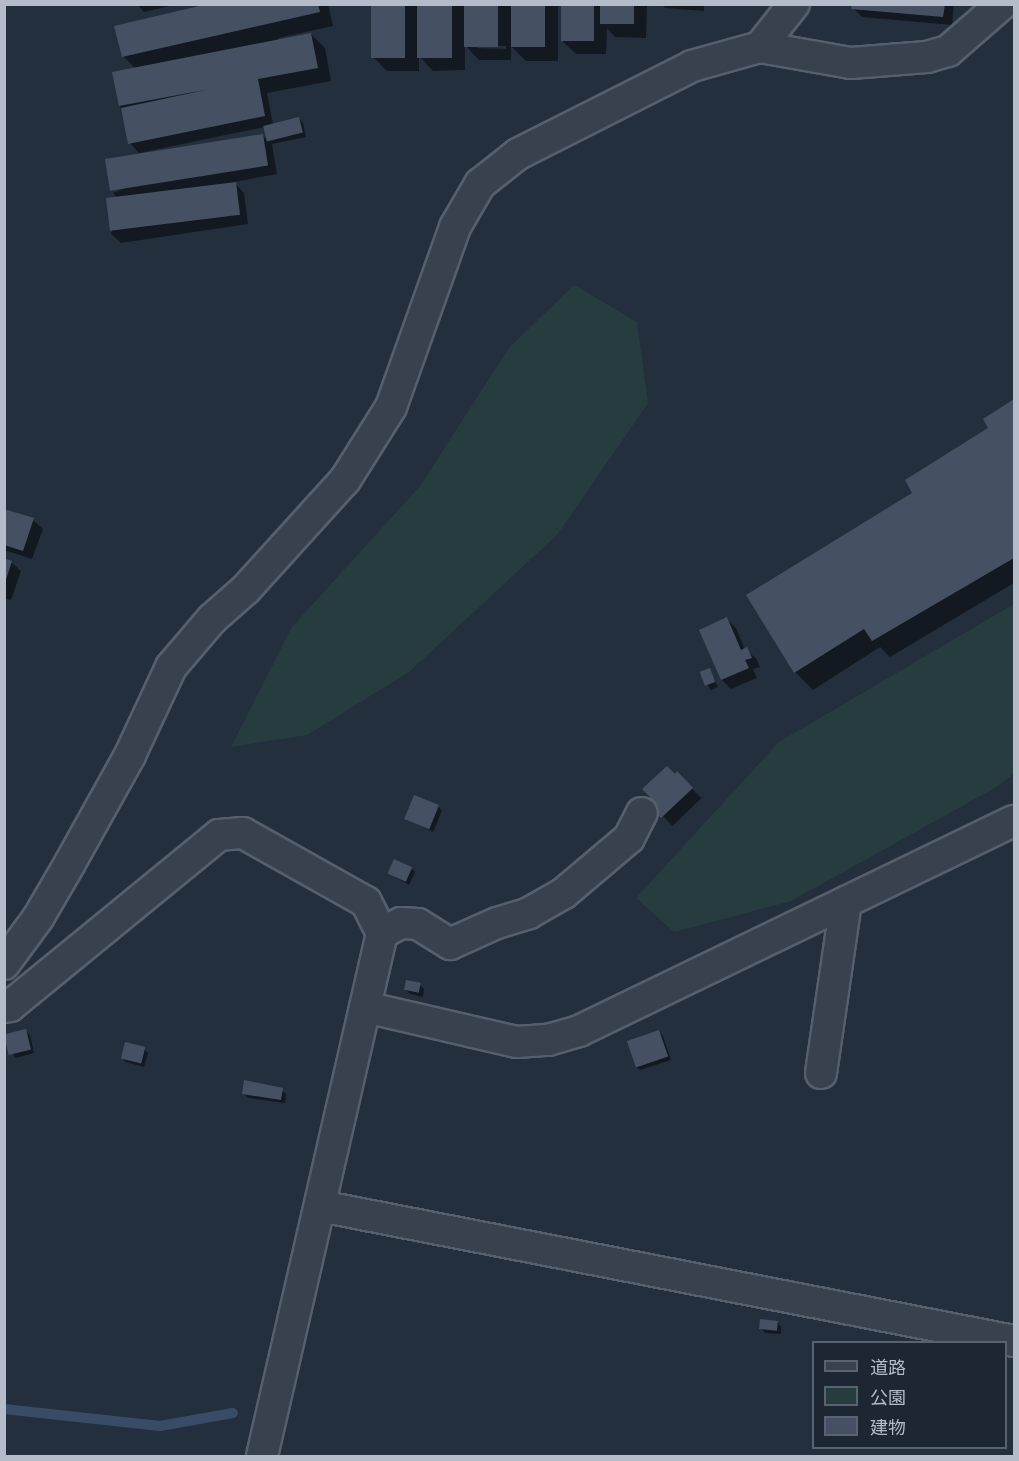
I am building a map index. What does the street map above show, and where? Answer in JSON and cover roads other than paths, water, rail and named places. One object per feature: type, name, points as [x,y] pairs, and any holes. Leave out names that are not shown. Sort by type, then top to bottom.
[{"type":"street","points":[[760,47],[794,4]]},
{"type":"street","points":[[4,964],[38,918],[70,863],[130,755],[171,667],[212,619],[246,589],[345,480],[391,407],[455,227],[480,184],[518,154],[692,66],[760,47],[851,63],[927,57],[948,51],[1002,4]]},
{"type":"street","points":[[382,933],[401,923],[418,924],[450,944],[497,923],[529,913],[564,893],[629,838],[642,813]]},
{"type":"street","points":[[364,1007],[517,1042],[548,1040],[579,1031],[1014,821]]},
{"type":"street","points":[[4,1007],[10,1006],[219,835],[243,833],[366,902],[382,933],[262,1456]]},
{"type":"street","points":[[821,1072],[846,902]]},
{"type":"street","points":[[320,1206],[1014,1341]]},
{"type":"waterway","points":[[4,1409],[160,1426],[233,1413]]}]
